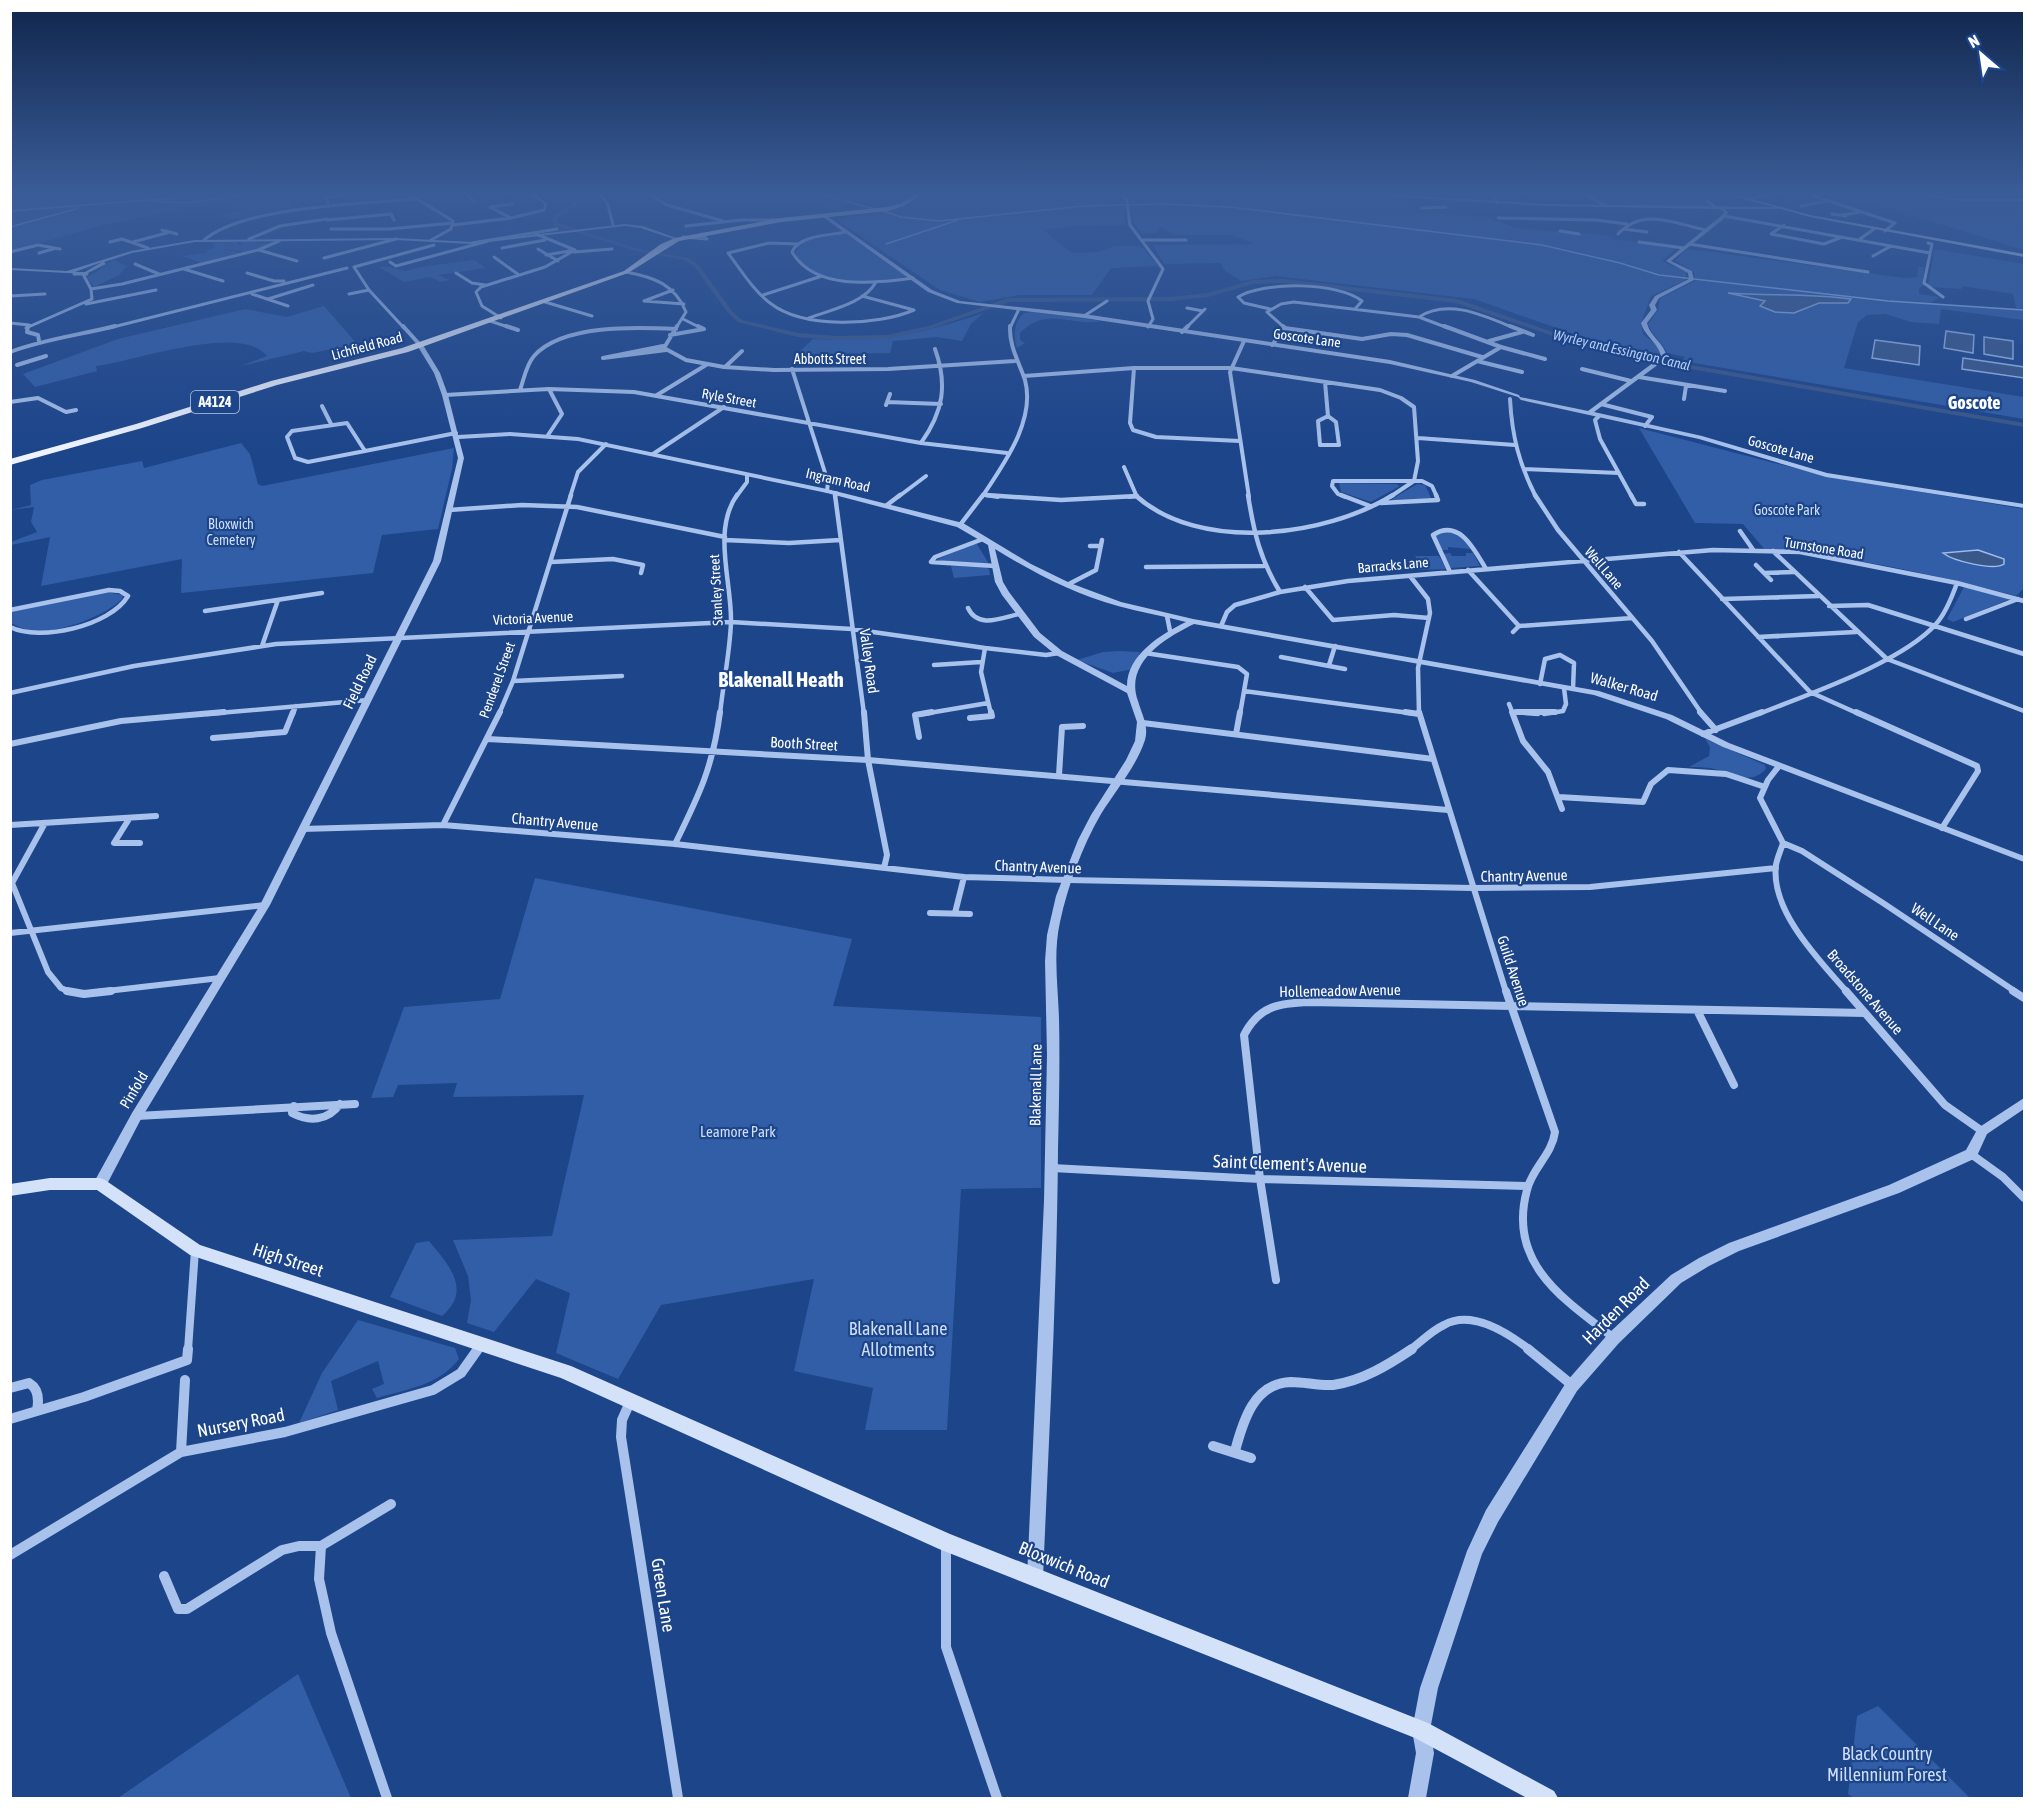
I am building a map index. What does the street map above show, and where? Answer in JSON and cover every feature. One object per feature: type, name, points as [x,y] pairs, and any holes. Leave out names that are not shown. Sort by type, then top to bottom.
[{"type":"main road","name":"Lichfield Road","points":[[10,462],[139,426],[274,383],[420,345],[606,279]]},
{"type":"main road","points":[[10,1190],[50,1184],[100,1184]]},
{"type":"main road","name":"High Street","points":[[100,1184],[195,1250],[565,1371]]},
{"type":"main road","name":"Bloxwich Road","points":[[565,1371],[632,1399],[946,1542],[1421,1730],[1547,1798]]},
{"type":"street","points":[[86,279],[91,289],[92,299],[86,304]]},
{"type":"street","points":[[91,289],[135,279]]},
{"type":"street","points":[[218,279],[223,281]]},
{"type":"street","points":[[277,279],[288,282]]},
{"type":"street","points":[[10,351],[20,350],[39,341],[63,339],[297,279]]},
{"type":"street","points":[[362,279],[369,290],[420,345]]},
{"type":"street","points":[[466,279],[485,285]]},
{"type":"street","points":[[501,318],[482,306],[476,292],[485,285],[502,279]]},
{"type":"street","points":[[659,279],[684,304],[686,312],[683,319],[663,346],[603,358],[666,350],[663,346]]},
{"type":"street","points":[[750,279],[776,308],[808,318],[865,320],[902,315],[914,309],[862,296]]},
{"type":"street","points":[[763,295],[811,279]]},
{"type":"street","points":[[853,279],[876,282],[900,279]]},
{"type":"street","name":"Goscote Lane","points":[[915,279],[939,295],[975,305],[1084,316],[1390,362],[1452,376],[1502,392],[1516,399],[1534,400],[1700,437],[1826,475],[2025,506]]},
{"type":"street","points":[[1148,327],[1153,319],[1149,298],[1158,279]]},
{"type":"street","points":[[1589,413],[1662,361],[1662,349],[1645,331],[1644,323],[1654,310],[1652,305],[1657,297],[1692,279]]},
{"type":"street","points":[[1925,279],[1924,283],[1940,292],[1943,297]]},
{"type":"street","points":[[219,282],[228,280]]},
{"type":"street","points":[[808,318],[862,296],[873,289],[876,282]]},
{"type":"street","points":[[268,299],[313,285]]},
{"type":"street","points":[[306,287],[314,290]]},
{"type":"street","points":[[1355,309],[1362,301],[1356,295],[1308,288],[1261,288],[1238,297],[1244,303],[1270,309],[1289,302],[1419,318],[1501,347],[1545,359]]},
{"type":"street","points":[[10,323],[29,324],[86,304],[156,290]]},
{"type":"street","points":[[349,294],[369,290]]},
{"type":"street","points":[[672,290],[644,301],[684,304]]},
{"type":"street","points":[[250,293],[288,306]]},
{"type":"street","points":[[10,296],[45,294]]},
{"type":"street","points":[[1084,316],[1107,301]]},
{"type":"street","points":[[284,304],[292,302]]},
{"type":"street","points":[[545,302],[592,316]]},
{"type":"street","points":[[75,331],[191,303],[196,304]]},
{"type":"street","points":[[1182,332],[1204,310],[1187,308]]},
{"type":"street","points":[[960,525],[974,512],[985,495],[1024,423],[1026,386],[1024,376],[1015,361],[1009,338],[1009,324],[1019,309]]},
{"type":"street","points":[[1270,309],[1267,312],[1268,316],[1285,328],[1362,339],[1391,334],[1407,335],[1482,357]]},
{"type":"street","points":[[1419,318],[1432,309],[1454,309],[1533,335]]},
{"type":"street","points":[[576,316],[585,313]]},
{"type":"street","points":[[670,335],[704,329],[683,319]]},
{"type":"street","points":[[490,321],[518,330]]},
{"type":"street","points":[[29,324],[26,328],[27,332],[38,335],[39,341]]},
{"type":"street","points":[[1272,345],[1285,328]]},
{"type":"street","points":[[520,390],[531,361],[537,353],[552,344],[584,334],[611,329],[675,329]]},
{"type":"street","points":[[1487,341],[1523,332]]},
{"type":"street","points":[[1244,341],[1231,368],[1240,441],[1254,533],[1264,566],[1280,592]]},
{"type":"street","name":"Field Road","points":[[198,1014],[265,905],[437,561],[461,458],[445,395],[437,373],[420,345]]},
{"type":"street","points":[[1452,376],[1501,347]]},
{"type":"street","points":[[921,443],[936,420],[945,389],[943,368],[935,349]]},
{"type":"street","points":[[20,350],[36,358]]},
{"type":"street","name":"Abbotts Street","points":[[666,350],[706,365],[726,367],[943,368],[1015,361]]},
{"type":"street","points":[[726,367],[742,351]]},
{"type":"street","points":[[1538,357],[1545,354]]},
{"type":"street","points":[[17,365],[46,356]]},
{"type":"street","points":[[1478,361],[1522,372]]},
{"type":"street","points":[[657,395],[706,365]]},
{"type":"street","points":[[1024,376],[1134,368],[1231,368],[1380,390],[1406,400],[1414,407],[1418,438],[1418,461],[1414,481],[1380,503]]},
{"type":"street","points":[[1134,368],[1130,423],[1133,430],[1156,437],[1240,441]]},
{"type":"street","points":[[1502,371],[1508,368]]},
{"type":"street","points":[[792,369],[828,482],[827,491]]},
{"type":"street","points":[[1582,369],[1631,381]]},
{"type":"street","points":[[1605,375],[1614,369]]},
{"type":"street","points":[[1639,377],[1725,391]]},
{"type":"street","points":[[1325,382],[1328,416],[1336,422],[1339,445],[1334,447],[1320,445],[1318,441],[1318,421],[1328,416]]},
{"type":"street","points":[[1684,399],[1686,386]]},
{"type":"street","points":[[548,435],[562,414],[549,389]]},
{"type":"street","name":"Ryle Street","points":[[445,395],[549,389],[618,390],[921,443],[1007,453]]},
{"type":"street","points":[[890,394],[887,404],[941,404]]},
{"type":"street","points":[[13,400],[38,398],[66,412],[76,410]]},
{"type":"street","name":"Well Lane","points":[[1516,399],[1515,445],[1541,504],[1580,561],[1652,641],[1697,711],[1716,730]]},
{"type":"street","points":[[1601,404],[1652,417],[1645,426]]},
{"type":"street","points":[[327,405],[319,406],[330,424]]},
{"type":"street","points":[[653,454],[723,407]]},
{"type":"street","points":[[1599,416],[1595,420],[1600,439],[1636,504],[1644,504]]},
{"type":"street","points":[[365,451],[350,426],[330,424],[288,434],[294,458],[308,462],[457,435]]},
{"type":"street","name":"Ingram Road","points":[[457,435],[548,435],[606,444],[887,505],[960,525],[1009,557],[1067,585],[1119,604],[1193,621]]},
{"type":"street","points":[[1418,438],[1515,445]]},
{"type":"street","name":"Penderel Street","points":[[442,825],[488,739],[513,681],[578,472],[606,444]]},
{"type":"street","points":[[1124,467],[1130,487],[1149,506],[1185,521],[1216,529],[1254,533],[1310,528],[1335,523],[1380,503],[1438,500],[1432,486],[1414,481],[1333,481],[1332,486],[1338,494],[1370,506]]},
{"type":"street","points":[[1524,469],[1619,473]]},
{"type":"street","name":"Stanley Street","points":[[675,844],[703,787],[716,751],[731,622],[725,539],[731,504],[747,482],[747,475]]},
{"type":"street","points":[[887,505],[926,476]]},
{"type":"street","name":"Valley Road","points":[[836,493],[834,499],[861,681],[868,760],[887,855],[884,868]]},
{"type":"street","points":[[985,495],[1011,499],[1079,501],[1137,496]]},
{"type":"street","points":[[449,510],[566,506],[615,513],[725,539],[789,543],[840,540]]},
{"type":"street","points":[[1450,572],[1433,535],[1438,531],[1452,531],[1466,536],[1486,569]]},
{"type":"street","points":[[1740,531],[1754,551]]},
{"type":"street","points":[[983,539],[935,557],[931,561],[995,564],[1009,557]]},
{"type":"street","points":[[1067,585],[1096,570],[1101,543],[1090,546]]},
{"type":"street","points":[[991,546],[1005,593],[1019,614],[1037,634],[1059,653],[1131,692]]},
{"type":"street","points":[[1773,551],[1828,606],[1887,659],[2025,711]]},
{"type":"street","points":[[1679,552],[1810,692],[1974,763],[1978,771],[1942,828]]},
{"type":"street","name":"Turnstone Road","points":[[1580,561],[1679,552],[1800,552],[1956,583],[2025,601]]},
{"type":"street","points":[[551,562],[626,559],[638,561],[643,565],[641,573]]},
{"type":"street","name":"Barracks Lane","points":[[1221,626],[1227,612],[1235,605],[1305,586],[1580,561]]},
{"type":"street","points":[[1756,565],[1771,580]]},
{"type":"street","points":[[1146,567],[1264,566]]},
{"type":"street","points":[[1467,570],[1519,626]]},
{"type":"street","points":[[1764,573],[1794,572]]},
{"type":"street","name":"Guild Avenue","points":[[1410,576],[1428,599],[1429,618],[1420,661],[1419,714],[1510,1005],[1555,1132],[1555,1142],[1528,1186],[1523,1208],[1523,1242],[1531,1263],[1564,1299],[1614,1338]]},
{"type":"street","points":[[1703,734],[1887,659],[1935,626],[1956,583]]},
{"type":"street","points":[[1305,586],[1333,620],[1394,615],[1429,618]]},
{"type":"street","points":[[10,610],[109,590],[120,591],[129,596],[127,602],[112,612],[79,626],[33,634],[10,627]]},
{"type":"street","points":[[205,611],[322,593]]},
{"type":"street","points":[[1722,599],[1818,596]]},
{"type":"street","points":[[1966,619],[2018,599]]},
{"type":"street","points":[[262,646],[278,600]]},
{"type":"street","points":[[1828,606],[1868,605],[2025,654]]},
{"type":"street","points":[[968,608],[975,619],[982,622]]},
{"type":"street","points":[[976,627],[982,622],[1019,614]]},
{"type":"street","points":[[1167,616],[1170,632]]},
{"type":"street","points":[[1513,632],[1519,626],[1632,618]]},
{"type":"street","points":[[1193,621],[1170,632],[1145,653],[1135,672],[1131,692],[1143,723],[1433,759]]},
{"type":"street","name":"Walker Road","points":[[1193,621],[1420,661],[1640,705],[1779,766],[2025,859]]},
{"type":"street","name":"Victoria Avenue","points":[[10,693],[134,666],[262,646],[399,636],[731,622],[852,628],[985,648],[1046,655],[1059,653]]},
{"type":"street","points":[[1758,637],[1856,632]]},
{"type":"street","points":[[1329,665],[1335,646]]},
{"type":"street","points":[[970,718],[992,716],[981,662],[985,648]]},
{"type":"street","points":[[1145,653],[1238,668],[1247,674],[1236,734]]},
{"type":"street","points":[[1514,712],[1542,714],[1563,711],[1574,663],[1563,656],[1552,655],[1545,659],[1540,684]]},
{"type":"street","points":[[1281,657],[1345,669]]},
{"type":"street","points":[[934,665],[981,662]]},
{"type":"street","points":[[1100,674],[1115,677],[1135,672]]},
{"type":"street","points":[[513,681],[622,676]]},
{"type":"street","points":[[1244,691],[1419,714]]},
{"type":"street","points":[[10,744],[121,721],[368,700]]},
{"type":"street","points":[[919,737],[915,715],[988,703]]},
{"type":"street","points":[[1509,704],[1524,741],[1548,772],[1562,809]]},
{"type":"street","points":[[213,738],[285,732],[296,706]]},
{"type":"street","name":"Blakenall Lane","points":[[1035,1578],[1052,1168],[1051,955],[1053,927],[1068,880],[1095,816],[1136,752],[1144,731],[1143,723]]},
{"type":"street","points":[[1059,775],[1062,727],[1083,726]]},
{"type":"street","name":"Booth Street","points":[[488,739],[868,760],[1448,810]]},
{"type":"street","points":[[1779,766],[1762,786],[1761,804],[1778,829],[1783,843]]},
{"type":"street","points":[[1559,797],[1643,802],[1651,784],[1668,770],[1726,774],[1762,786]]},
{"type":"street","points":[[10,825],[156,816]]},
{"type":"street","points":[[129,819],[114,843],[118,845],[140,843]]},
{"type":"street","points":[[45,823],[12,883],[33,931],[46,973],[74,994],[220,978]]},
{"type":"street","name":"Chantry Avenue","points":[[302,829],[442,825],[675,844],[964,877],[1068,880],[1473,888],[1590,887],[1776,868]]},
{"type":"street","name":"Well Lane","points":[[1783,843],[1802,851],[1874,897],[2025,998]]},
{"type":"street","name":"Broadstone Avenue","points":[[1783,843],[1776,868],[1778,883],[1791,920],[1802,940],[1945,1104],[1982,1131]]},
{"type":"street","points":[[955,913],[964,877]]},
{"type":"street","points":[[10,933],[265,905]]},
{"type":"street","points":[[930,913],[970,914]]},
{"type":"street","name":"Hollemeadow Avenue","points":[[1276,1280],[1260,1179],[1244,1035],[1252,1018],[1266,1006],[1310,1002],[1510,1005],[1698,1012],[1865,1013]]},
{"type":"street","points":[[1698,1012],[1734,1085]]},
{"type":"street","name":"Pinfold","points":[[100,1184],[136,1116],[198,1014]]},
{"type":"street","points":[[2025,1103],[1982,1131],[1971,1154],[2003,1177],[2025,1198]]},
{"type":"street","points":[[294,1106],[292,1113],[299,1118],[312,1120],[331,1114],[340,1104]]},
{"type":"street","points":[[136,1116],[355,1104]]},
{"type":"street","name":"Harden Road","points":[[1417,1798],[1425,1753],[1421,1730],[1429,1688],[1476,1551],[1492,1516],[1572,1386],[1614,1338],[1676,1279],[1704,1262],[1734,1247],[1894,1189],[1971,1154]]},
{"type":"street","name":"Saint Clement's Avenue","points":[[1052,1168],[1260,1179],[1528,1186]]},
{"type":"street","points":[[10,1419],[84,1397],[187,1360],[195,1250]]},
{"type":"street","points":[[1235,1451],[1251,1402],[1270,1387],[1295,1382],[1332,1385],[1361,1377],[1390,1364],[1420,1343],[1440,1325],[1458,1320],[1485,1323],[1514,1338],[1572,1386]]},
{"type":"street","name":"Nursery Road","points":[[10,1555],[181,1452],[285,1432],[433,1390],[461,1373],[481,1343]]},
{"type":"street","points":[[181,1452],[185,1380]]},
{"type":"street","points":[[10,1388],[29,1383],[34,1386],[39,1399],[37,1410]]},
{"type":"street","name":"Green Lane","points":[[632,1399],[622,1420],[621,1437],[678,1798]]},
{"type":"street","points":[[1213,1446],[1235,1451],[1251,1458]]},
{"type":"street","points":[[164,1576],[178,1609],[188,1609],[282,1550],[298,1546],[321,1546],[391,1504]]},
{"type":"street","points":[[946,1542],[946,1647],[997,1798]]},
{"type":"street","points":[[321,1546],[318,1580],[331,1633],[387,1798]]},
{"type":"green space","points":[[88,279],[110,279],[94,287]]},
{"type":"green space","points":[[400,279],[417,279],[404,282]]},
{"type":"green space","points":[[840,279],[894,279],[871,282]]},
{"type":"green space","points":[[924,279],[1103,279],[1092,295],[1019,295],[980,302],[940,290]]},
{"type":"green space","points":[[1305,279],[1686,279],[1651,296],[1641,323],[1643,334],[1661,349],[1661,359],[1574,334],[1474,299]]},
{"type":"green space","points":[[1923,279],[1925,285],[1919,288],[1919,294],[1940,297],[1930,303],[2024,310],[2024,320],[1941,309],[1939,324],[1911,322],[1886,314],[1867,315],[1858,322],[1844,368],[2024,397],[2024,419],[1682,361],[1685,357],[1667,353],[1648,324],[1658,310],[1660,298],[1695,281]]},
{"type":"green space","points":[[1929,279],[2024,279],[2024,309],[2016,308],[2013,294],[1963,286],[1961,289],[1931,287],[1928,284]]},
{"type":"green space","points":[[324,306],[357,344],[312,353],[304,351],[241,366],[267,356],[254,347],[234,343],[211,343],[96,366],[97,371],[35,387],[23,374],[118,339],[245,309],[287,317]]},
{"type":"green space","points":[[1033,312],[1102,321],[1049,318],[1040,320],[1020,333],[1020,340],[1025,343],[1017,348],[1016,325],[1024,313]]},
{"type":"green space","points":[[983,313],[971,324],[962,341],[937,337],[893,341],[890,353],[797,354],[813,339],[879,338],[919,332]]},
{"type":"green space","name":"Goscote Park","points":[[1639,428],[1825,476],[2024,509],[2024,588],[2016,596],[1860,561],[1766,551],[1743,524],[1695,523]]},
{"type":"green space","name":"Bloxwich Cemetery","points":[[241,443],[250,454],[258,484],[262,486],[454,448],[452,469],[438,529],[382,535],[373,573],[181,593],[182,559],[41,586],[50,537],[11,545],[11,542],[37,532],[31,522],[34,507],[11,510],[31,505],[30,485],[42,480],[142,461],[144,468]]},
{"type":"green space","points":[[1339,483],[1396,484],[1400,486],[1371,502],[1341,492]]},
{"type":"green space","points":[[1417,484],[1425,485],[1432,500],[1394,502],[1392,499]]},
{"type":"green space","points":[[1447,531],[1464,536],[1471,549],[1448,547],[1448,550],[1442,550],[1435,535]]},
{"type":"green space","points":[[977,544],[989,564],[936,560]]},
{"type":"green space","points":[[1450,553],[1452,556],[1466,556],[1466,553],[1473,553],[1480,566],[1451,568],[1443,554]]},
{"type":"green space","points":[[1415,556],[1439,556],[1446,569],[1419,570],[1415,565],[1420,564]]},
{"type":"green space","points":[[951,566],[985,567],[989,569],[990,575],[954,578]]},
{"type":"green space","points":[[1964,587],[2010,599],[1953,622],[1947,619]]},
{"type":"green space","points":[[106,592],[123,595],[122,599],[114,606],[78,624],[38,631],[11,623],[11,612]]},
{"type":"green space","points":[[1103,652],[1140,652],[1133,669],[1113,673],[1077,660]]},
{"type":"green space","points":[[1705,739],[1765,765],[1766,769],[1755,777],[1749,778],[1711,768],[1689,767],[1709,756],[1710,747]]},
{"type":"green space","name":"Leamore Park","points":[[535,878],[852,939],[833,1006],[1041,1017],[1041,1188],[961,1189],[947,1430],[865,1430],[873,1388],[794,1371],[814,1279],[661,1305],[618,1379],[556,1353],[570,1293],[536,1279],[494,1332],[467,1323],[471,1300],[468,1276],[453,1240],[552,1236],[584,1095],[453,1097],[457,1083],[398,1085],[393,1097],[371,1098],[404,1007],[500,999]]},
{"type":"green space","points":[[429,1241],[450,1268],[457,1287],[456,1297],[442,1316],[390,1297],[416,1243]]},
{"type":"green space","points":[[358,1320],[455,1348],[459,1359],[442,1375],[422,1385],[377,1398],[372,1389],[384,1384],[378,1361],[331,1381],[338,1410],[299,1423],[322,1373]]},
{"type":"green space","points":[[298,1674],[351,1798],[118,1798]]},
{"type":"green space","name":"Black Country Millennium Forest","points":[[1878,1706],[1970,1798],[1854,1798],[1848,1794],[1857,1716]]},
{"type":"shaded area","points":[[1728,293],[1851,299],[1848,303],[1819,303],[1794,313],[1775,312],[1760,306],[1765,301]]},
{"type":"shaded area","points":[[1946,331],[1974,335],[1973,353],[1944,348]]},
{"type":"shaded area","points":[[1984,337],[2013,341],[2013,359],[1984,354]]},
{"type":"shaded area","points":[[1875,340],[1920,346],[1919,365],[1872,358]]},
{"type":"shaded area","points":[[1963,358],[2024,367],[2024,378],[1962,369]]},
{"type":"shaded area","points":[[1978,550],[2004,559],[2004,564],[1992,566],[1974,564],[1943,553]]},
{"type":"waterway","name":"Wyrley and Essington Canal","points":[[706,279],[730,312],[740,321],[798,335],[836,338],[887,337],[931,327],[1008,300],[1171,299],[1208,295],[1253,282],[1283,281],[1457,301],[1576,342],[1656,361],[2024,425]]},
{"type":"waterway","points":[[1698,279],[1888,301],[2024,310]]},
{"type":"district","name":"Goscote","points":[[1974,403]]},
{"type":"district","name":"Blakenall Heath","points":[[781,680]]},
{"type":"park label","name":"Blakenall Lane Allotments","points":[[898,1339]]}]
